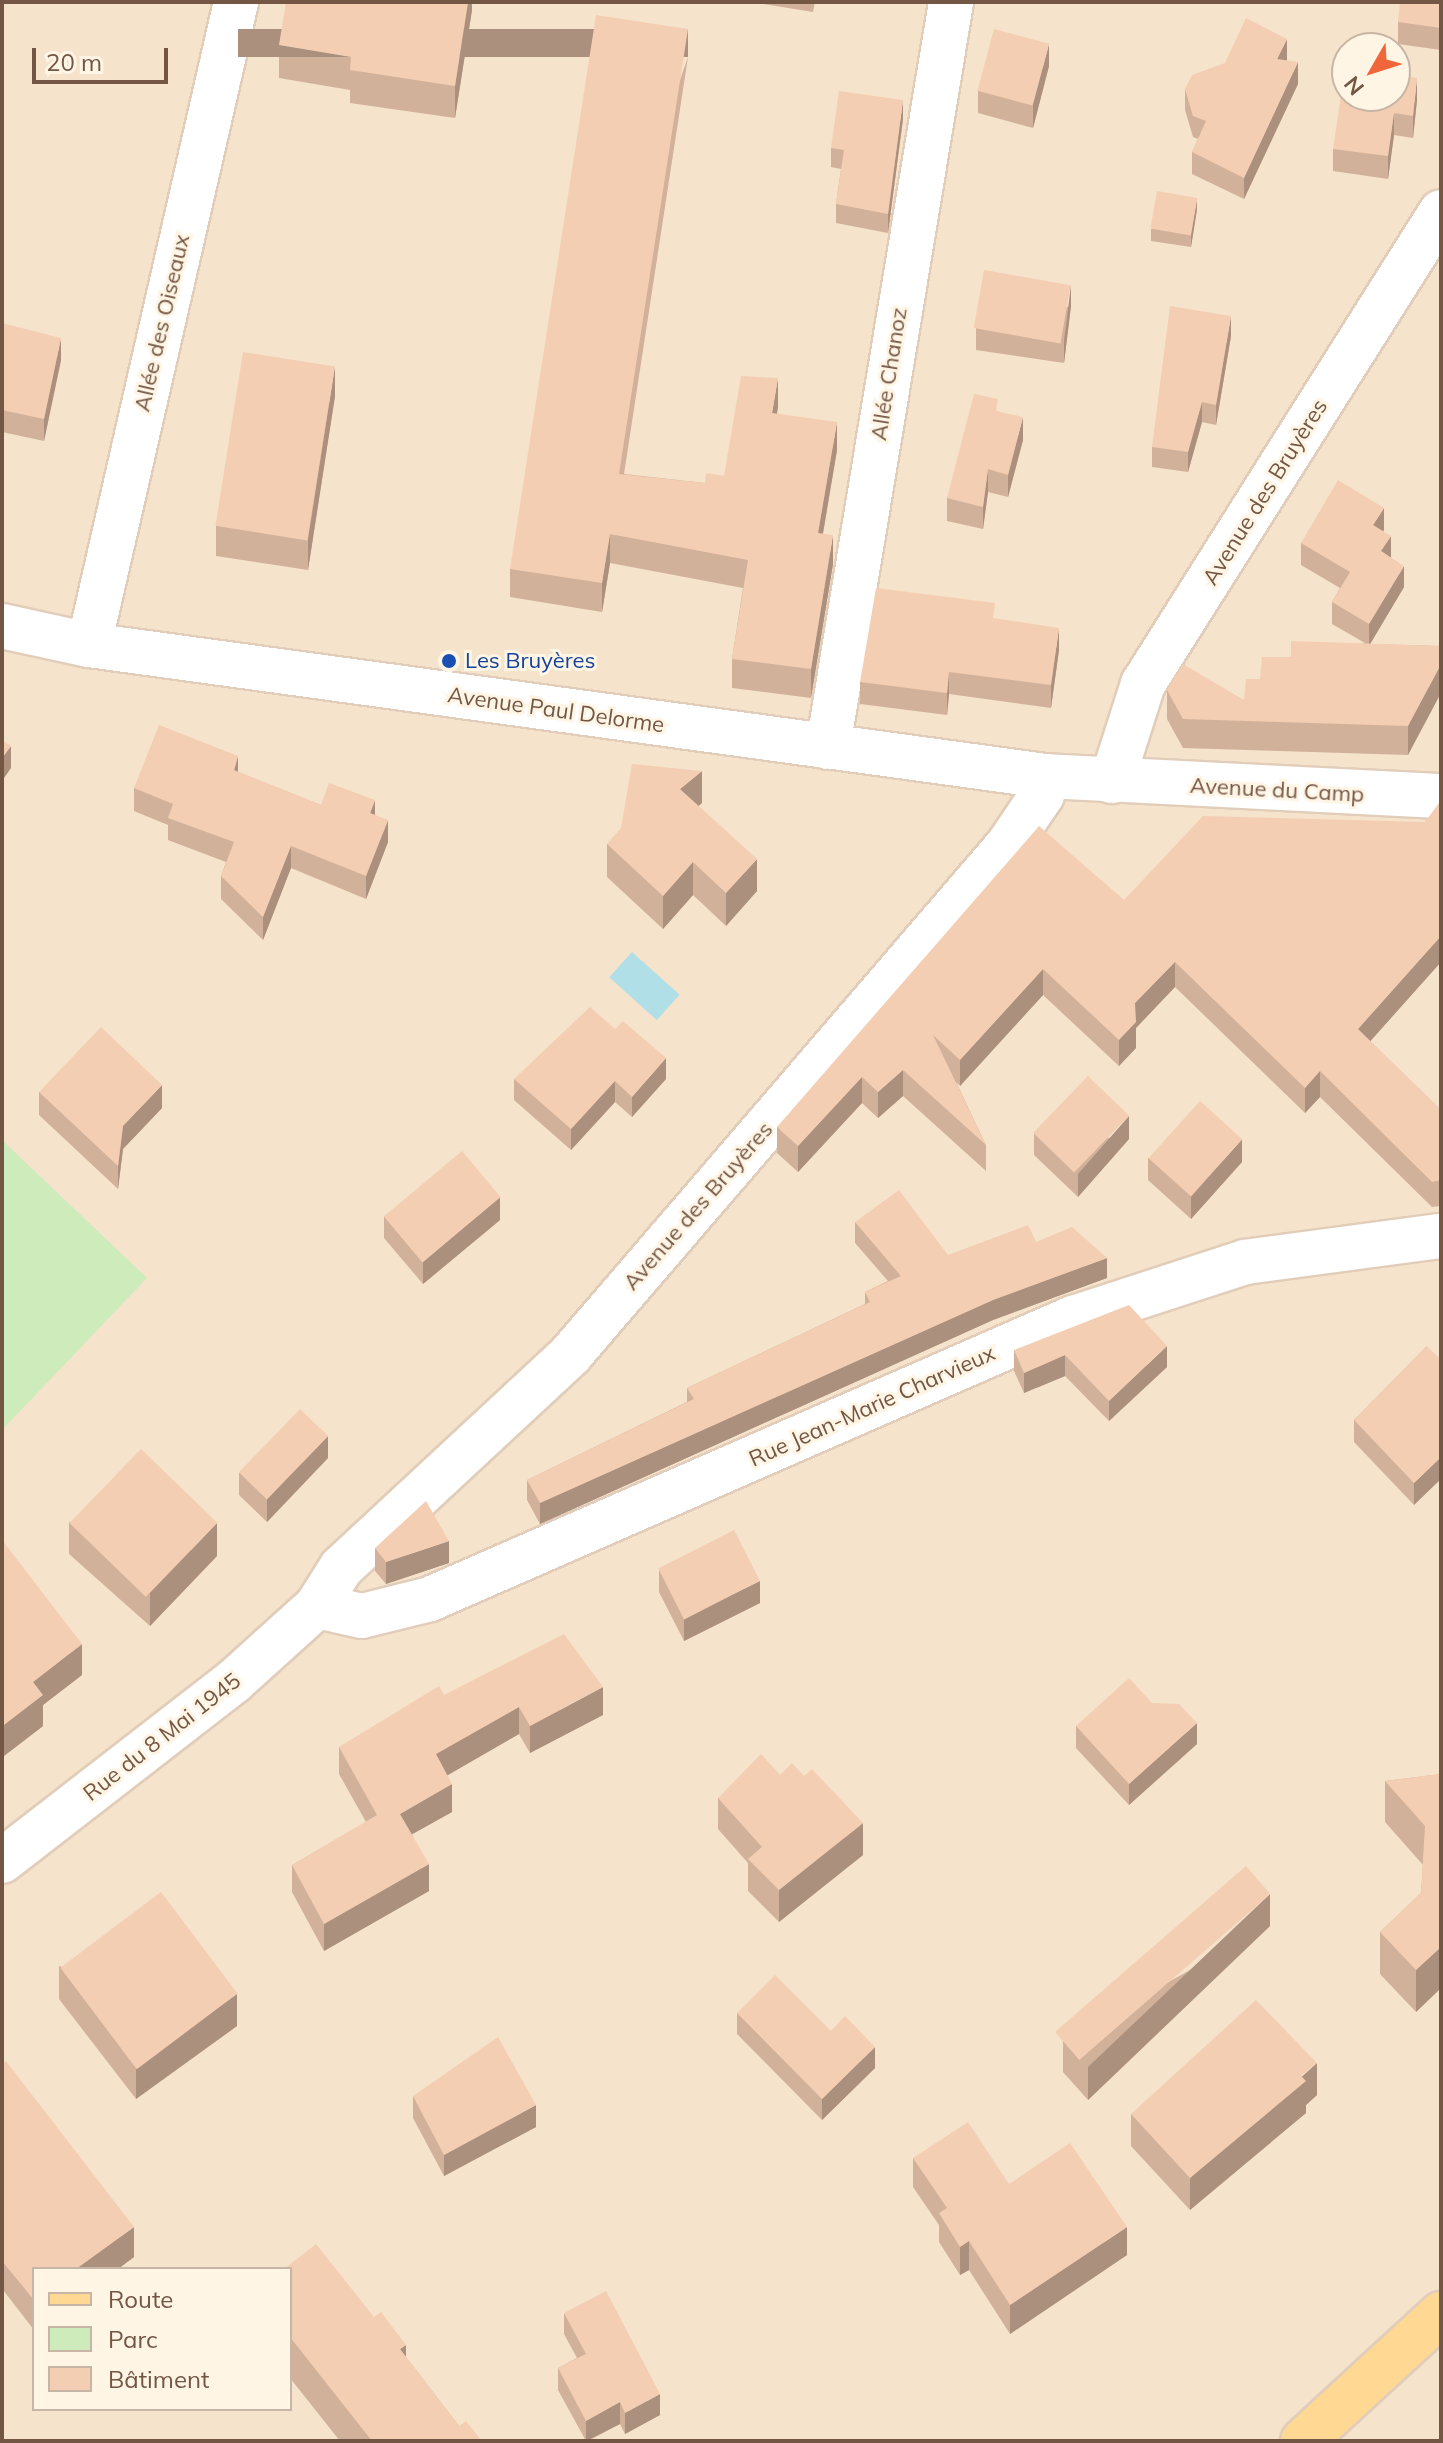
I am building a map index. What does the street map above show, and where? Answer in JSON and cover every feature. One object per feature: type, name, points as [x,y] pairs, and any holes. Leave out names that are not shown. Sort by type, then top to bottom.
[{"type":"main road","points":[[1303,2441],[1441,2314]]},
{"type":"street","name":"Allée des Oiseaux","points":[[89,645],[236,2]]},
{"type":"street","name":"Allée Chanoz","points":[[828,747],[951,2]]},
{"type":"street","name":"Avenue des Bruyères","points":[[1112,781],[1143,684],[1441,212]]},
{"type":"street","name":"Avenue Paul Delorme","points":[[2,626],[89,645],[1045,776],[1112,781]]},
{"type":"street","name":"Avenue des Bruyères","points":[[317,1606],[341,1568],[571,1354],[1008,845],[1042,795],[1045,776]]},
{"type":"street","name":"Avenue du Camp","points":[[1112,781],[1441,796]]},
{"type":"street","name":"Rue Jean-Marie Charvieux","points":[[317,1606],[362,1616],[430,1599],[1087,1313],[1245,1262],[1441,1236]]},
{"type":"street","name":"Rue du 8 Mai 1945","points":[[2,1861],[233,1682],[317,1606]]},
{"type":"shaded area","points":[[2,2],[1441,2],[1441,2441],[2,2441]]},
{"type":"green space","points":[[2,1140],[147,1278],[2,1430]]},
{"type":"water","points":[[632,952],[680,995],[657,1020],[609,977]]},
{"type":"building","points":[[286,2],[468,2],[455,86],[350,70],[351,57],[279,45]]},
{"type":"building","points":[[1400,2],[1441,2],[1441,28],[1398,22]]},
{"type":"building","points":[[596,15],[688,29],[619,474],[705,483],[706,473],[724,476],[741,376],[778,378],[772,413],[837,422],[818,533],[833,535],[811,669],[732,659],[748,560],[610,534],[602,583],[510,569]]},
{"type":"building","points":[[1246,18],[1287,39],[1277,59],[1298,62],[1244,178],[1192,152],[1206,121],[1193,116],[1185,89],[1192,75],[1225,63]]},
{"type":"building","points":[[994,29],[1049,44],[1032,106],[977,91]]},
{"type":"building","points":[[1411,77],[1417,78],[1413,116],[1394,113],[1388,156],[1333,149],[1338,112],[1411,112]]},
{"type":"building","points":[[839,91],[903,100],[888,214],[836,204],[844,150],[831,148]]},
{"type":"building","points":[[1157,191],[1197,198],[1191,236],[1150,228]]},
{"type":"building","points":[[984,270],[1071,285],[1060,343],[974,328]]},
{"type":"building","points":[[1170,306],[1231,316],[1216,405],[1202,402],[1188,452],[1152,447]]},
{"type":"building","points":[[2,323],[61,338],[44,419],[2,410]]},
{"type":"building","points":[[243,352],[335,367],[307,540],[215,526]]},
{"type":"building","points":[[974,394],[998,399],[996,411],[1023,417],[1008,475],[988,469],[983,507],[947,498]]},
{"type":"building","points":[[1338,480],[1384,508],[1373,525],[1391,536],[1381,551],[1404,566],[1369,624],[1332,602],[1350,572],[1301,543]]},
{"type":"building","points":[[876,588],[995,603],[993,618],[1059,628],[1051,685],[949,672],[947,693],[860,682]]},
{"type":"building","points":[[1291,641],[1441,646],[1441,664],[1408,726],[1183,719],[1167,690],[1183,664],[1244,700],[1246,679],[1260,679],[1262,657],[1291,657]]},
{"type":"building","points":[[159,725],[238,756],[234,770],[321,805],[329,783],[375,800],[370,813],[388,820],[366,876],[291,846],[263,917],[221,876],[234,842],[168,818],[173,804],[134,788]]},
{"type":"building","points":[[2,740],[11,746],[2,758]]},
{"type":"building","points":[[632,764],[702,771],[680,789],[757,859],[726,893],[693,862],[663,896],[607,844],[621,828]]},
{"type":"building","points":[[1439,803],[1441,936],[1358,1029],[1441,1110],[1441,1180],[1432,1182],[1320,1071],[1305,1088],[1175,962],[1135,1003],[1136,1022],[1119,1040],[1043,969],[960,1060],[933,1035],[986,1145],[903,1070],[878,1092],[862,1077],[798,1146],[777,1127],[1039,826],[1124,900],[1203,816],[1425,822]]},
{"type":"building","points":[[590,1007],[615,1029],[623,1021],[666,1058],[632,1097],[615,1081],[571,1129],[514,1079]]},
{"type":"building","points":[[101,1027],[162,1085],[123,1126],[118,1166],[39,1092]]},
{"type":"building","points":[[1088,1076],[1129,1116],[1074,1172],[1033,1133]]},
{"type":"building","points":[[1200,1101],[1242,1139],[1191,1196],[1148,1158]]},
{"type":"building","points":[[462,1151],[501,1197],[422,1263],[384,1217]]},
{"type":"building","points":[[899,1190],[948,1255],[1028,1225],[1036,1242],[1072,1227],[1107,1258],[993,1300],[540,1503],[527,1480],[694,1399],[687,1388],[870,1302],[865,1292],[901,1276],[855,1222]]},
{"type":"building","points":[[1129,1305],[1167,1346],[1109,1401],[1065,1355],[1024,1373],[1014,1350]]},
{"type":"building","points":[[1427,1346],[1441,1360],[1441,1457],[1414,1483],[1354,1420]]},
{"type":"building","points":[[300,1409],[328,1436],[267,1499],[239,1472]]},
{"type":"building","points":[[141,1449],[217,1523],[146,1597],[69,1523]]},
{"type":"building","points":[[426,1501],[449,1541],[386,1562],[375,1548]]},
{"type":"building","points":[[734,1530],[760,1581],[684,1619],[658,1569]]},
{"type":"building","points":[[2,1540],[82,1644],[33,1682],[43,1695],[4,1725],[2,1722]]},
{"type":"building","points":[[564,1634],[603,1687],[530,1726],[519,1707],[436,1754],[452,1784],[400,1814],[429,1864],[324,1924],[292,1865],[377,1815],[339,1747],[439,1686],[444,1695]]},
{"type":"building","points":[[1129,1678],[1152,1703],[1179,1704],[1197,1723],[1129,1784],[1076,1726]]},
{"type":"building","points":[[761,1754],[780,1775],[792,1763],[804,1776],[812,1769],[863,1823],[779,1890],[748,1859],[762,1847],[718,1798]]},
{"type":"building","points":[[1441,1774],[1441,1947],[1416,1970],[1380,1932],[1421,1893],[1425,1826],[1385,1781]]},
{"type":"building","points":[[1246,1866],[1270,1894],[1079,2060],[1055,2032]]},
{"type":"building","points":[[161,1892],[237,1993],[137,2069],[60,1968]]},
{"type":"building","points":[[775,1975],[831,2031],[845,2016],[875,2047],[822,2099],[737,2013]]},
{"type":"building","points":[[1256,2000],[1317,2063],[1301,2076],[1306,2081],[1190,2178],[1131,2114]]},
{"type":"building","points":[[498,2037],[536,2105],[444,2155],[413,2096]]},
{"type":"building","points":[[6,2061],[134,2227],[79,2267],[32,2267],[32,2298],[2,2261],[2,2064]]},
{"type":"building","points":[[968,2122],[1009,2184],[1070,2143],[1127,2227],[1010,2305],[969,2241],[960,2247],[939,2213],[947,2208],[913,2158]]},
{"type":"building","points":[[316,2244],[374,2317],[381,2312],[406,2345],[400,2349],[459,2426],[466,2421],[482,2441],[372,2441],[292,2340],[292,2267],[287,2267]]},
{"type":"building","points":[[606,2291],[660,2394],[625,2413],[620,2402],[586,2421],[558,2368],[586,2354],[564,2313]]},
{"type":"place","name":"Les Bruyères","points":[[449,661]]}]
